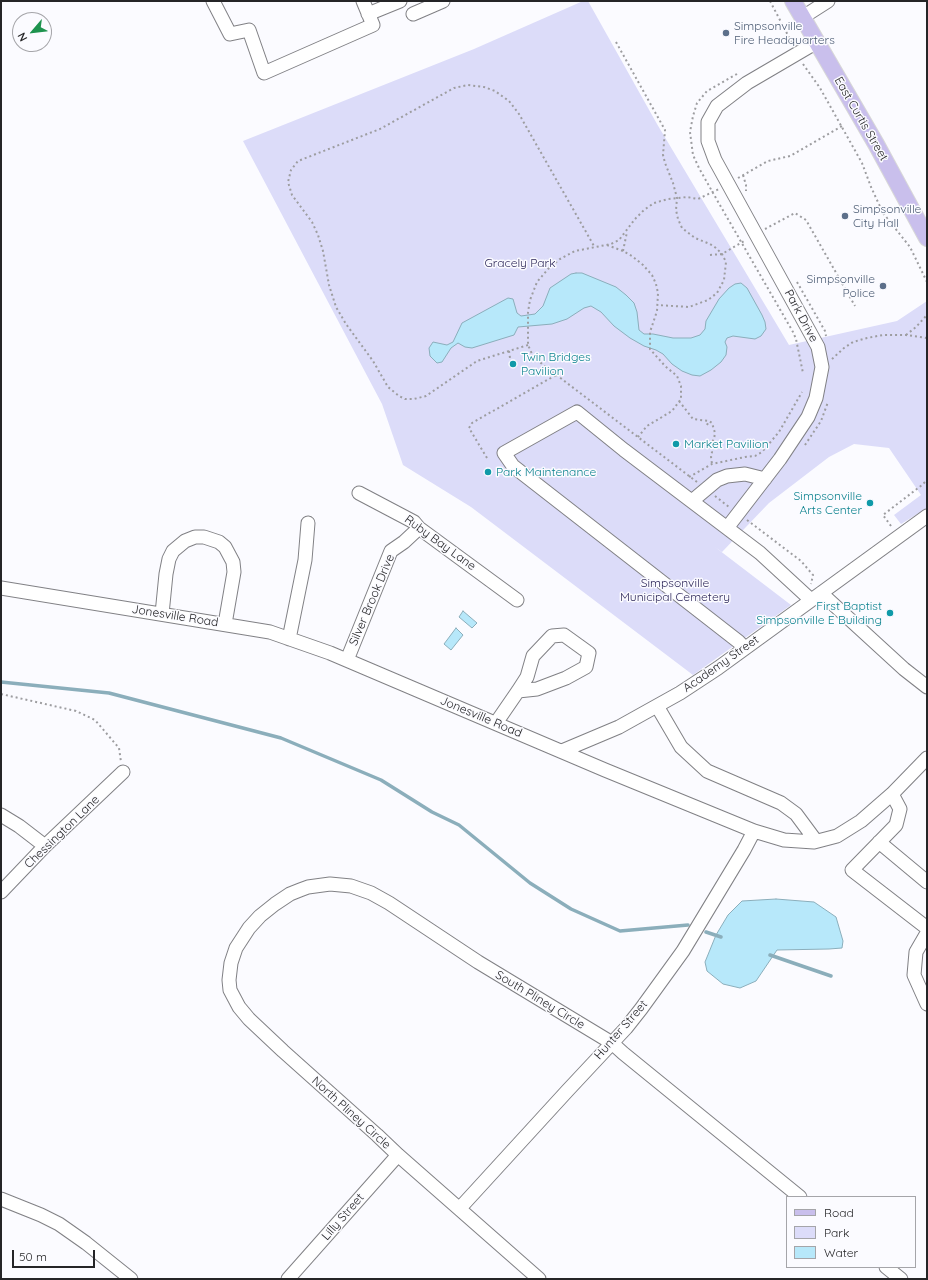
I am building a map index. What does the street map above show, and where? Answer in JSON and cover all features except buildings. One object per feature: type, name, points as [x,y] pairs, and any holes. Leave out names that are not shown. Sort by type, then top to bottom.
[{"type":"main road","name":"East Curtis Street","points":[[793,1],[876,144],[927,238]]},
{"type":"street","points":[[213,1],[230,34],[249,30],[264,73],[373,25],[367,5],[400,1]]},
{"type":"street","points":[[412,14],[443,1]]},
{"type":"street","points":[[803,17],[828,1]]},
{"type":"street","name":"Park Drive","points":[[727,528],[742,517],[808,417],[816,398],[822,366],[818,347],[715,160],[708,141],[708,122],[717,106],[747,83],[817,42]]},
{"type":"street","points":[[745,648],[513,466],[504,453],[577,412],[624,450],[814,593],[927,687]]},
{"type":"street","points":[[692,501],[717,480],[727,476],[745,474],[765,480]]},
{"type":"street","name":"Ruby Bay Lane","points":[[359,493],[414,522],[419,528],[517,600]]},
{"type":"street","name":"Academy Street","points":[[562,751],[619,727],[657,706],[711,672],[745,648],[814,593],[927,516]]},
{"type":"street","points":[[289,639],[305,560],[308,523]]},
{"type":"street","name":"Silver Brook Drive","points":[[347,660],[391,550],[404,542],[419,528]]},
{"type":"street","points":[[162,614],[166,574],[169,559],[173,551],[185,541],[195,537],[204,537],[219,542],[225,547],[233,562],[234,572],[226,624]]},
{"type":"street","name":"Jonesville Road","points":[[1,588],[270,632],[347,660],[605,770],[754,831],[784,840],[803,842],[816,841],[837,836],[852,828],[892,794],[927,758]]},
{"type":"street","points":[[496,723],[527,677],[533,656],[552,636],[564,635],[589,653],[586,667],[566,678],[537,689],[518,691]]},
{"type":"street","points":[[657,706],[681,747],[707,771],[781,803],[796,814],[816,841]]},
{"type":"street","name":"Chessington Lane","points":[[1,892],[45,846],[123,772]]},
{"type":"street","points":[[892,794],[900,809],[896,825],[852,870],[927,928]]},
{"type":"street","points":[[1,815],[19,826],[45,846]]},
{"type":"street","name":"Hunter Street","points":[[460,1208],[612,1043],[641,1009],[682,954],[754,831]]},
{"type":"street","points":[[879,842],[927,882]]},
{"type":"street","name":"South Pliney Circle","points":[[256,920],[290,894],[314,886],[330,884],[352,886],[371,893],[389,903],[478,962],[612,1043],[799,1196]]},
{"type":"street","name":"North Pliney Circle","points":[[256,920],[240,941],[231,963],[229,980],[230,990],[235,1001],[249,1019],[398,1155],[539,1279]]},
{"type":"street","points":[[927,933],[916,952],[914,974],[927,1004]]},
{"type":"street","name":"Lilly Street","points":[[288,1279],[398,1155]]},
{"type":"street","points":[[1,1198],[59,1224],[86,1243],[131,1279]]},
{"type":"street","points":[[887,1268],[901,1279]]},
{"type":"path","points":[[770,1],[802,63],[820,88],[862,163],[883,213],[910,247],[927,282]]},
{"type":"path","points":[[616,42],[665,130],[663,155],[677,198],[676,210],[682,228],[695,238],[716,248],[722,254],[726,262],[724,280],[717,293],[708,300],[689,307],[657,305]]},
{"type":"path","points":[[528,346],[477,361],[426,396],[414,400],[399,396],[388,387],[373,361],[346,324],[336,307],[329,285],[323,251],[318,235],[312,222],[292,195],[288,182],[291,170],[298,161],[380,129],[454,88],[468,85],[484,87],[500,94],[519,114],[594,246]]},
{"type":"path","points":[[734,181],[768,161],[790,156],[842,126]]},
{"type":"path","points":[[743,175],[746,185],[746,192]]},
{"type":"path","points":[[722,188],[698,199],[688,197],[668,198],[654,204],[640,215],[619,240],[575,251],[560,259],[548,269],[537,282],[530,300],[528,312],[528,346],[532,354],[542,364],[801,561],[813,575],[814,593]]},
{"type":"path","points":[[762,231],[795,213],[806,220],[855,306]]},
{"type":"path","points":[[766,228],[770,234]]},
{"type":"path","points":[[623,251],[627,231]]},
{"type":"path","points":[[710,255],[722,254],[751,238]]},
{"type":"path","points":[[606,244],[623,251],[638,260],[652,275],[658,293],[657,305],[650,332],[650,349],[665,366],[677,376],[681,386],[681,399],[672,411],[647,426],[638,437]]},
{"type":"path","points":[[796,280],[825,331],[827,338]]},
{"type":"path","points":[[906,335],[927,315]]},
{"type":"path","points":[[832,359],[853,342],[883,335],[906,335],[927,338]]},
{"type":"path","points":[[508,351],[510,358]]},
{"type":"path","points":[[830,352],[832,365]]},
{"type":"path","points":[[487,458],[469,428],[472,423],[556,375]]},
{"type":"path","points":[[689,477],[712,464],[755,456],[762,452],[779,432],[802,392]]},
{"type":"path","points":[[802,448],[821,421],[828,404],[829,397]]},
{"type":"path","points":[[679,401],[693,420],[709,421],[714,427],[714,439],[709,443],[712,452],[712,464]]},
{"type":"path","points":[[707,425],[709,421]]},
{"type":"path","points":[[891,526],[883,515],[927,480]]},
{"type":"path","points":[[742,517],[752,514]]},
{"type":"path","points":[[1,694],[76,711],[95,720],[119,748],[123,772]]},
{"type":"green space","name":"Gracely Park","points":[[583,1],[588,1],[657,124],[789,345],[897,321],[927,301],[927,508],[901,524],[894,515],[921,495],[889,448],[854,444],[829,457],[769,503],[722,552],[715,547],[791,605],[693,675],[471,507],[403,465],[382,404],[243,141],[474,49]]},
{"type":"water","points":[[582,273],[616,287],[626,295],[634,303],[637,312],[639,330],[644,334],[653,334],[673,338],[691,338],[700,335],[705,329],[706,321],[719,299],[729,288],[735,284],[741,283],[747,288],[762,315],[766,329],[761,336],[755,339],[733,336],[727,338],[725,342],[727,347],[726,355],[721,362],[700,376],[682,371],[672,364],[663,354],[630,338],[614,326],[601,312],[591,306],[584,308],[567,319],[552,324],[518,327],[514,335],[472,348],[465,347],[458,343],[451,348],[442,362],[437,363],[430,356],[429,348],[433,342],[447,345],[453,342],[462,323],[508,298],[513,299],[517,313],[521,316],[535,314],[543,306],[550,288],[571,274]]},
{"type":"water","points":[[463,611],[477,623],[472,628],[459,617]]},
{"type":"water","points":[[456,628],[463,635],[451,650],[444,644]]},
{"type":"water","points":[[776,899],[814,902],[836,917],[843,941],[842,948],[777,950],[756,981],[740,988],[723,984],[707,971],[705,962],[716,935],[728,915],[742,901]]},
{"type":"waterway","points":[[1,682],[109,693],[281,738],[381,780],[432,812],[459,825],[530,883],[571,909],[620,931],[688,925]]},
{"type":"waterway","points":[[706,932],[721,937]]},
{"type":"waterway","points":[[770,955],[831,976]]},
{"type":"place","name":"Simpsonville Fire Headquarters","points":[[726,33]]},
{"type":"place","name":"Simpsonville City Hall","points":[[845,216]]},
{"type":"place","name":"Simpsonville Police","points":[[883,286]]},
{"type":"place","name":"Twin Bridges Pavilion","points":[[513,364]]},
{"type":"place","name":"Market Pavilion","points":[[676,444]]},
{"type":"place","name":"Park Maintenance","points":[[488,472]]},
{"type":"place","name":"Simpsonville Arts Center","points":[[870,503]]},
{"type":"place","name":"First Baptist Simpsonville E Building","points":[[890,613]]},
{"type":"park label","name":"Simpsonville Municipal Cemetery","points":[[675,590]]}]
